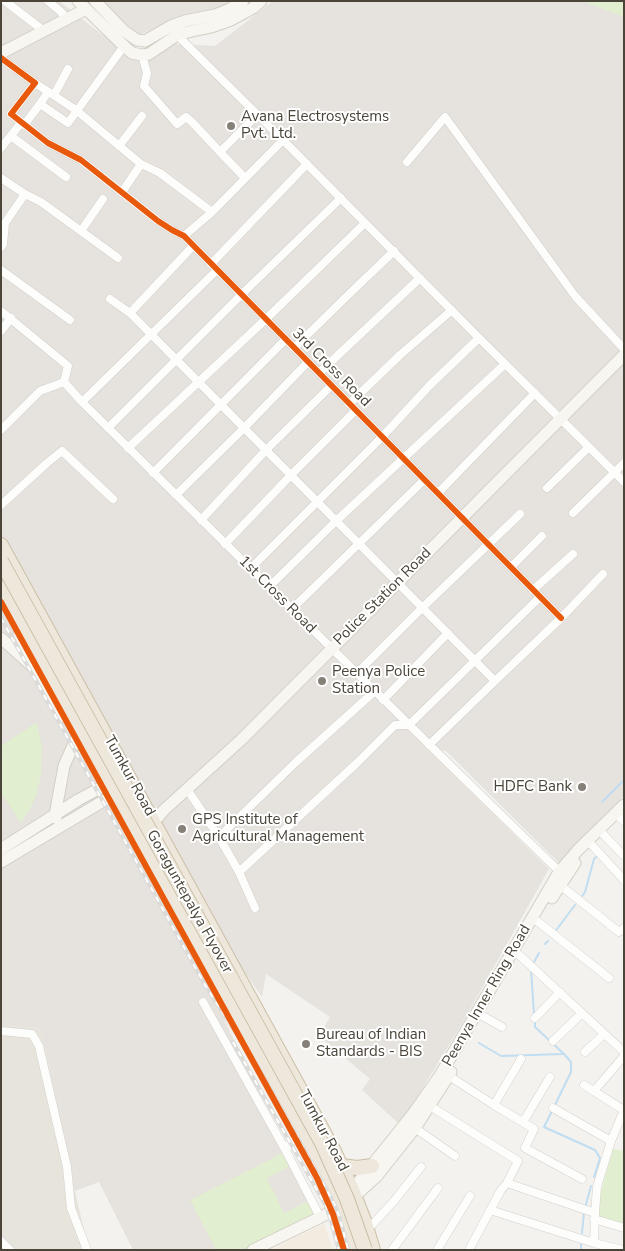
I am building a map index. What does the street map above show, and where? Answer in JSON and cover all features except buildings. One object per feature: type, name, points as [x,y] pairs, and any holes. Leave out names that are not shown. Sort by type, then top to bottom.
[{"type":"highway","name":"Tumkur Road","points":[[1,545],[130,779],[156,821],[341,1163],[373,1250]]},
{"type":"highway","name":"Goraguntepalya Flyover","points":[[1,561],[322,1144],[348,1198],[365,1250]]},
{"type":"highway","name":"Goraguntepalya Flyover","points":[[1,577],[317,1153],[334,1186],[357,1250]]},
{"type":"highway","name":"Tumkur Road","points":[[1,588],[108,790],[135,833],[322,1174],[331,1211],[352,1250]]},
{"type":"highway","points":[[341,1163],[357,1168],[372,1166]]},
{"type":"street","points":[[5,1],[44,31]]},
{"type":"street","points":[[48,1],[67,19]]},
{"type":"street","points":[[86,4],[124,46],[132,53],[142,55],[149,54],[185,21],[215,15],[243,1]]},
{"type":"street","points":[[86,4],[137,40],[145,41],[174,30],[188,32],[212,27],[231,20],[253,8],[261,1]]},
{"type":"street","points":[[1,53],[67,19],[86,4]]},
{"type":"street","points":[[174,30],[624,482]]},
{"type":"street","points":[[40,104],[68,123],[124,46]]},
{"type":"street","points":[[142,55],[147,74],[144,86],[177,124],[186,117],[245,178]]},
{"type":"street","points":[[1,58],[76,110],[141,164],[160,173],[212,212]]},
{"type":"street","points":[[1,148],[51,93],[68,69]]},
{"type":"street","points":[[23,124],[11,114],[35,83]]},
{"type":"street","points":[[220,152],[257,114]]},
{"type":"street","points":[[119,146],[142,116]]},
{"type":"street","points":[[407,162],[445,117],[575,296],[624,349]]},
{"type":"street","name":"3rd Cross Road","points":[[23,124],[48,143],[81,160],[158,221],[184,236],[561,618]]},
{"type":"street","points":[[11,136],[66,178]]},
{"type":"street","points":[[184,236],[212,212],[283,140]]},
{"type":"street","points":[[122,192],[141,164]]},
{"type":"street","points":[[211,264],[307,164]]},
{"type":"street","points":[[1,178],[41,202],[118,258]]},
{"type":"street","points":[[1,247],[6,222],[25,194]]},
{"type":"street","points":[[108,428],[341,198]]},
{"type":"street","points":[[82,231],[103,199]]},
{"type":"street","points":[[128,448],[365,223]]},
{"type":"street","points":[[130,314],[193,246]]},
{"type":"street","points":[[294,348],[394,251]]},
{"type":"street","points":[[1,270],[70,320]]},
{"type":"street","points":[[82,402],[217,270]]},
{"type":"street","points":[[319,373],[420,278]]},
{"type":"street","points":[[110,299],[130,314],[151,334],[495,680]]},
{"type":"street","points":[[349,404],[452,310]]},
{"type":"street","points":[[1,311],[68,366],[64,382],[40,391],[1,430]]},
{"type":"street","points":[[1,331],[11,318]]},
{"type":"street","points":[[250,569],[382,437],[430,385],[479,338]]},
{"type":"street","points":[[153,472],[285,340]]},
{"type":"street","name":"Police Station Road","points":[[135,833],[156,821],[164,810],[187,788],[242,739],[624,355]]},
{"type":"street","points":[[176,495],[308,362]]},
{"type":"street","points":[[269,587],[336,521],[505,364]]},
{"type":"street","name":"1st Cross Road","points":[[64,382],[128,448],[430,745],[562,878],[619,932],[624,928]]},
{"type":"street","points":[[201,520],[266,450],[331,386]]},
{"type":"street","points":[[438,494],[535,393]]},
{"type":"street","points":[[225,544],[356,410]]},
{"type":"street","points":[[547,488],[589,447]]},
{"type":"street","points":[[1,504],[62,451],[113,499]]},
{"type":"street","points":[[573,513],[624,464]]},
{"type":"street","points":[[292,610],[424,480]]},
{"type":"street","points":[[357,673],[520,514]]},
{"type":"street","points":[[1,535],[156,821]]},
{"type":"street","points":[[510,567],[542,536]]},
{"type":"street","points":[[534,590],[573,554]]},
{"type":"street","points":[[430,745],[561,618],[603,574]]},
{"type":"street","points":[[239,872],[358,762],[395,725],[409,725],[540,597]]},
{"type":"street","points":[[1,602],[76,739],[108,790],[317,1178],[331,1211],[344,1250]]},
{"type":"street","points":[[383,700],[448,633]]},
{"type":"street","points":[[1,638],[40,674]]},
{"type":"street","points":[[219,837],[296,762],[375,691]]},
{"type":"street","points":[[60,826],[54,815],[64,766],[76,739]]},
{"type":"street","points":[[1,849],[54,815],[130,779]]},
{"type":"street","points":[[187,788],[239,872],[255,908]]},
{"type":"street","points":[[1,862],[60,826],[108,790]]},
{"type":"street","name":"Peenya Inner Ring Road","points":[[355,1198],[376,1177],[430,1106],[578,850],[624,805]]},
{"type":"street","name":"Peenya Inner Ring Road","points":[[355,1198],[372,1166],[439,1077],[562,878],[591,844],[623,818]]},
{"type":"street","points":[[603,834],[624,854]]},
{"type":"street","points":[[591,844],[624,880]]},
{"type":"street","points":[[537,921],[610,978]]},
{"type":"street","points":[[518,953],[623,1050],[594,1091]]},
{"type":"street","points":[[535,1018],[560,992]]},
{"type":"street","points":[[202,1002],[286,1151],[331,1211]]},
{"type":"street","points":[[553,1041],[582,1013]]},
{"type":"street","points":[[481,1015],[502,1027]]},
{"type":"street","points":[[1,1031],[32,1034],[40,1046],[67,1167],[71,1208],[87,1250]]},
{"type":"street","points":[[585,1052],[604,1034]]},
{"type":"street","points":[[494,1105],[521,1058]]},
{"type":"street","points":[[449,1076],[534,1129],[507,1183],[501,1190],[468,1250]]},
{"type":"street","points":[[523,1122],[550,1077]]},
{"type":"street","points":[[584,1085],[624,1110],[611,1141],[590,1213],[594,1243]]},
{"type":"street","points":[[430,1106],[518,1161]]},
{"type":"street","points":[[554,1108],[611,1141]]},
{"type":"street","points":[[415,1128],[455,1156]]},
{"type":"street","points":[[286,1151],[290,1142],[295,1139]]},
{"type":"street","points":[[525,1148],[582,1179]]},
{"type":"street","points":[[370,1227],[400,1195],[421,1167]]},
{"type":"street","points":[[507,1183],[590,1213],[624,1228]]},
{"type":"street","points":[[392,1250],[438,1188]]},
{"type":"street","points":[[437,1250],[470,1196]]},
{"type":"street","points":[[253,1250],[355,1198],[365,1214],[377,1250]]},
{"type":"street","points":[[490,1210],[594,1243],[623,1250]]},
{"type":"street","points":[[1,1241],[10,1250]]},
{"type":"shaded area","points":[[1,1],[59,1],[131,57],[175,44],[215,46],[273,1],[624,1],[624,796],[559,863],[446,751],[427,749],[549,869],[463,1022],[410,1109],[398,1123],[362,1090],[370,1079],[319,1036],[330,1017],[266,974],[262,997],[231,953],[204,977],[316,1212],[246,1250],[133,1250],[99,1182],[75,1191],[41,1029],[1,1024]]},
{"type":"shaded area","points":[[102,1],[233,1],[225,7],[175,19],[135,37]]},
{"type":"shaded area","points":[[1,1024],[41,1029],[75,1191],[90,1250],[1,1250]]},
{"type":"shaded area","points":[[190,1039],[250,1145],[232,1155],[171,1049]]},
{"type":"shaded area","points":[[324,1224],[333,1250],[272,1250],[284,1243]]},
{"type":"green space","points":[[582,1],[624,1],[624,17]]},
{"type":"green space","points":[[37,722],[42,747],[41,775],[32,805],[21,823],[1,793],[1,746]]},
{"type":"green space","points":[[613,1149],[624,1151],[624,1230],[593,1220]]},
{"type":"green space","points":[[287,1151],[294,1164],[267,1178],[284,1213],[310,1200],[316,1212],[241,1250],[216,1250],[190,1200]]},
{"type":"waterway","points":[[602,802],[624,780]]},
{"type":"waterway","points":[[582,896],[585,892],[594,859],[597,856]]},
{"type":"waterway","points":[[554,933],[575,905]]},
{"type":"waterway","points":[[545,944],[548,941]]},
{"type":"waterway","points":[[533,964],[539,953]]},
{"type":"waterway","points":[[531,969],[534,1014]]},
{"type":"waterway","points":[[535,1021],[535,1027],[571,1062],[571,1072],[554,1107]]},
{"type":"waterway","points":[[479,1043],[501,1056],[563,1054]]},
{"type":"waterway","points":[[552,1111],[544,1127],[595,1150],[600,1158],[594,1177]]},
{"type":"waterway","points":[[585,1208],[591,1186]]},
{"type":"waterway","points":[[582,1233],[584,1212]]},
{"type":"waterway","points":[[581,1244],[581,1250]]},
{"type":"railway","points":[[1,618],[205,985],[261,1072],[334,1203],[348,1250]]},
{"type":"railway","points":[[233,1042],[326,1206],[339,1250]]},
{"type":"cycle path","points":[[1,58],[35,83],[11,114],[48,143],[81,160],[158,221],[184,236],[561,618]]},
{"type":"cycle path","points":[[1,602],[317,1178],[333,1214],[344,1250]]},
{"type":"place","name":"Avana Electrosystems Pvt. Ltd.","points":[[231,126]]},
{"type":"place","name":"Peenya Police Station","points":[[322,681]]},
{"type":"place","name":"HDFC Bank","points":[[582,787]]},
{"type":"place","name":"GPS Institute of Agricultural Management","points":[[182,829]]},
{"type":"place","name":"Bureau of Indian Standards - BIS","points":[[306,1044]]}]
